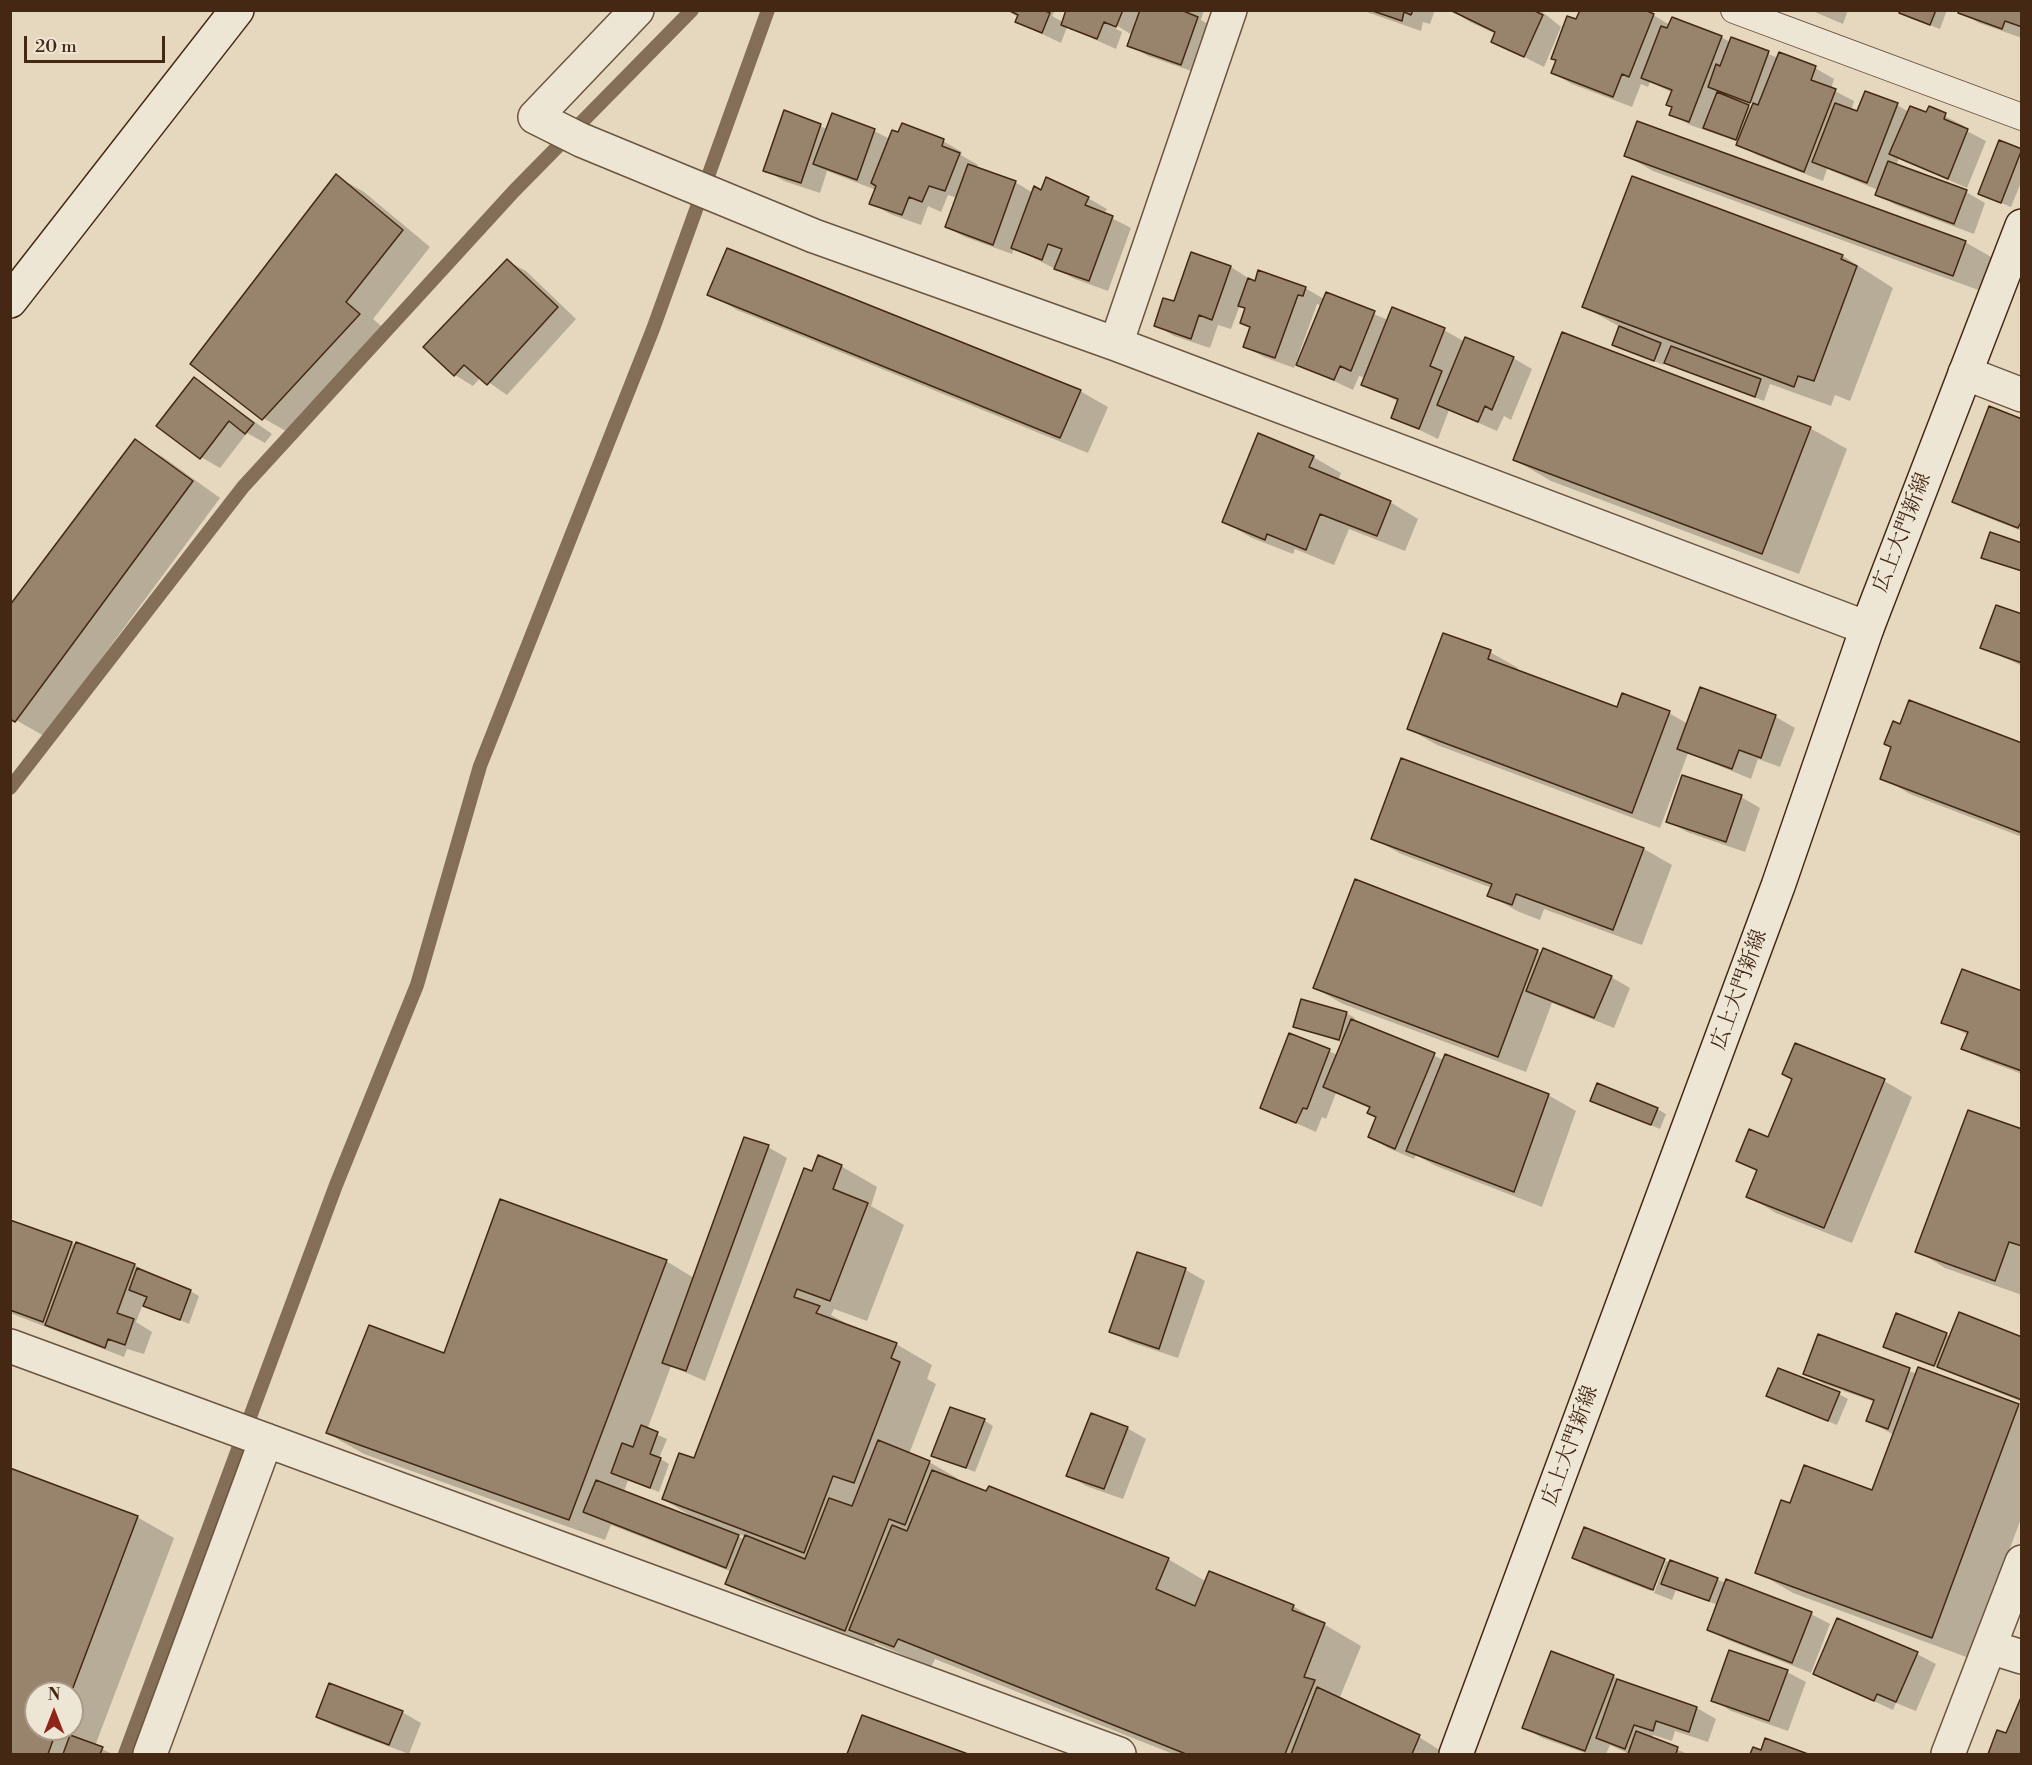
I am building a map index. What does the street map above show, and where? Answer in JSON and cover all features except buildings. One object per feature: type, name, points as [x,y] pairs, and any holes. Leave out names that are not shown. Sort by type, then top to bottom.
[{"type":"street","points":[[10,301],[237,10]]},
{"type":"street","points":[[637,10],[535,117],[568,134],[814,236],[1116,344],[1867,628]]},
{"type":"street","points":[[1116,344],[1230,10]]},
{"type":"street","name":"広上大門新線","points":[[1456,1755],[1778,886],[1867,628],[2022,226]]},
{"type":"street","points":[[1965,373],[2022,394]]},
{"type":"street","points":[[10,1346],[1119,1755]]},
{"type":"street","points":[[150,1755],[266,1440]]},
{"type":"street","points":[[1948,1755],[2022,1562]]},
{"type":"street","points":[[1990,1647],[2022,1657]]},
{"type":"lane","points":[[1734,10],[2022,117]]},
{"type":"waterway","points":[[10,788],[243,487],[514,191],[692,10]]},
{"type":"waterway","points":[[125,1754],[336,1185],[417,985],[480,766],[653,329],[768,10]]}]
